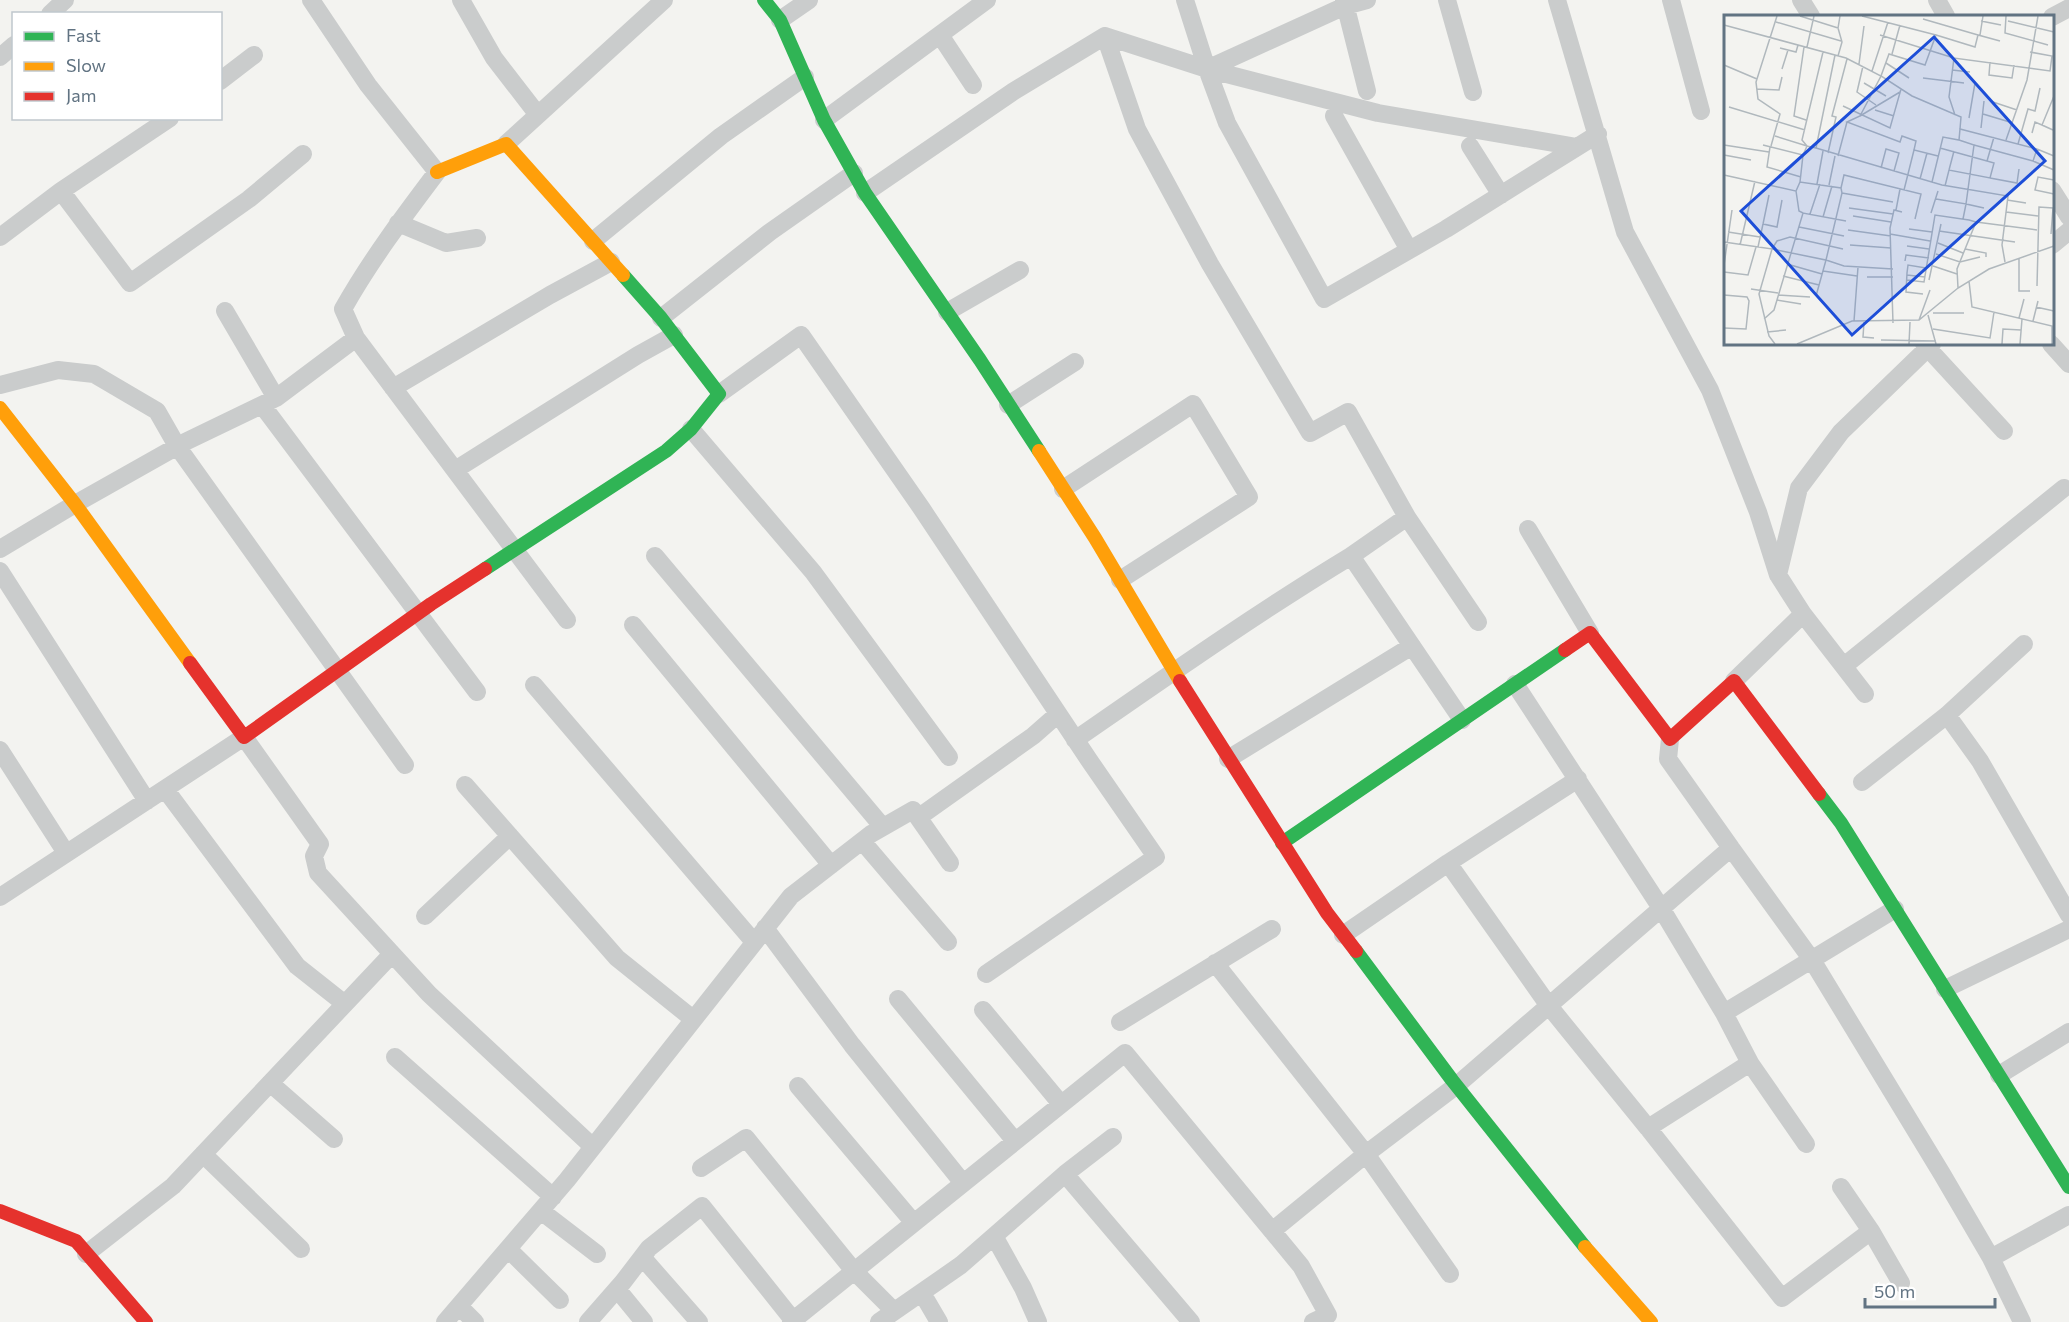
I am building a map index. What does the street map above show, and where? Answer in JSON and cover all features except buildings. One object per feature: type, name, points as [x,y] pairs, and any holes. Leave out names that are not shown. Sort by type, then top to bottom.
[{"type":"street","points":[[52,12],[65,0]]},
{"type":"street","points":[[311,0],[368,85],[437,172]]},
{"type":"street","points":[[461,0],[494,58],[538,115]]},
{"type":"street","points":[[567,620],[356,338],[343,309],[361,277],[398,223],[437,172],[506,144],[664,0]]},
{"type":"street","points":[[764,0],[780,20],[824,120],[866,193],[1063,489],[1228,759],[1327,913],[1457,1085],[1578,1238],[1651,1322]]},
{"type":"street","points":[[780,20],[809,0]]},
{"type":"street","points":[[824,120],[987,0]]},
{"type":"street","points":[[1185,0],[1227,123],[1324,299],[1501,195],[1598,134]]},
{"type":"street","points":[[1207,69],[1345,3],[1367,0]]},
{"type":"street","points":[[1447,0],[1473,92]]},
{"type":"street","points":[[1557,0],[1625,232],[1710,390],[1758,512],[1778,575],[1803,614],[1865,694]]},
{"type":"street","points":[[1671,0],[1701,111]]},
{"type":"street","points":[[1801,0],[1810,15]]},
{"type":"street","points":[[1937,0],[1945,15]]},
{"type":"street","points":[[1345,3],[1367,91]]},
{"type":"street","points":[[2054,16],[2069,8]]},
{"type":"street","points":[[940,35],[973,85]]},
{"type":"street","points":[[1106,36],[1137,129],[1210,264],[1310,433],[1348,412],[1407,517],[1478,622]]},
{"type":"street","points":[[866,193],[1014,91],[1106,36],[1207,69],[1378,113],[1577,147]]},
{"type":"street","points":[[0,57],[12,47]]},
{"type":"street","points":[[222,79],[254,55]]},
{"type":"street","points":[[593,241],[722,136],[805,77]]},
{"type":"street","points":[[1334,116],[1409,250]]},
{"type":"street","points":[[0,237],[61,191],[167,120]]},
{"type":"street","points":[[506,144],[661,318],[719,394]]},
{"type":"street","points":[[1470,146],[1501,195]]},
{"type":"street","points":[[61,191],[130,283],[249,199],[303,154]]},
{"type":"street","points":[[661,318],[770,232],[854,173]]},
{"type":"street","points":[[2054,193],[2069,217]]},
{"type":"street","points":[[398,223],[446,243],[477,238]]},
{"type":"street","points":[[2054,243],[2069,231]]},
{"type":"street","points":[[393,388],[550,295],[611,262]]},
{"type":"street","points":[[947,312],[1020,270]]},
{"type":"street","points":[[225,311],[269,402],[418,613],[477,692]]},
{"type":"street","points":[[455,470],[638,355],[674,335]]},
{"type":"street","points":[[0,897],[244,737],[418,613],[666,451],[691,429],[719,394],[801,335],[922,509],[1075,740],[1156,857],[986,974]]},
{"type":"street","points":[[0,549],[177,446],[269,402],[356,338]]},
{"type":"street","points":[[1778,575],[1799,488],[1841,432],[1927,345],[2004,432]]},
{"type":"street","points":[[2052,345],[2069,364]]},
{"type":"street","points":[[1008,405],[1076,362]]},
{"type":"street","points":[[0,385],[58,370],[94,374],[157,411],[177,446],[405,765]]},
{"type":"street","points":[[1063,489],[1193,404],[1249,497],[1120,580]]},
{"type":"street","points":[[0,408],[75,504],[320,844],[314,856],[318,873],[429,994],[593,1147]]},
{"type":"street","points":[[691,429],[813,572],[949,757]]},
{"type":"street","points":[[1844,666],[2064,488]]},
{"type":"street","points":[[1075,740],[1174,671],[1352,556],[1407,517]]},
{"type":"street","points":[[1528,529],[1590,633],[1670,739]]},
{"type":"street","points":[[655,556],[882,826]]},
{"type":"street","points":[[1352,556],[1462,720]]},
{"type":"street","points":[[0,570],[147,801]]},
{"type":"street","points":[[1803,614],[1670,739],[1668,759],[1812,960],[1942,1174],[1990,1258],[2022,1322]]},
{"type":"street","points":[[633,625],[831,865]]},
{"type":"street","points":[[1282,843],[1590,633]]},
{"type":"street","points":[[1862,782],[1947,716],[2024,644]]},
{"type":"street","points":[[1228,759],[1412,646]]},
{"type":"street","points":[[1734,681],[1841,823],[2069,1187]]},
{"type":"street","points":[[1515,684],[1661,908],[1724,1013],[1750,1063],[1806,1144]]},
{"type":"street","points":[[534,685],[759,935],[852,1045],[963,1183]]},
{"type":"street","points":[[919,818],[1033,736],[1058,714]]},
{"type":"street","points":[[1947,716],[1980,761],[2069,915]]},
{"type":"street","points":[[0,750],[7,778],[66,853]]},
{"type":"street","points":[[1343,935],[1448,863],[1578,779]]},
{"type":"street","points":[[465,785],[617,958],[693,1019]]},
{"type":"street","points":[[165,789],[297,966],[345,1004]]},
{"type":"street","points":[[445,1322],[553,1197],[791,896],[882,826],[913,810],[950,862]]},
{"type":"street","points":[[425,916],[510,836]]},
{"type":"street","points":[[862,841],[948,942]]},
{"type":"street","points":[[1272,1231],[1366,1154],[1457,1085],[1731,848]]},
{"type":"street","points":[[1448,863],[1549,1006],[1782,1298],[1871,1231]]},
{"type":"street","points":[[1724,1013],[1895,909]]},
{"type":"street","points":[[1120,1022],[1272,929]]},
{"type":"street","points":[[1945,989],[2069,929]]},
{"type":"street","points":[[86,1254],[173,1186],[392,954]]},
{"type":"street","points":[[1215,963],[1366,1154],[1450,1274]]},
{"type":"street","points":[[898,999],[1015,1141]]},
{"type":"street","points":[[982,1010],[1061,1104]]},
{"type":"street","points":[[1999,1075],[2069,1032]]},
{"type":"street","points":[[588,1322],[618,1289],[649,1248],[702,1206],[792,1321],[1125,1053],[1301,1266],[1325,1320]]},
{"type":"street","points":[[395,1057],[553,1197]]},
{"type":"street","points":[[1648,1128],[1750,1063]]},
{"type":"street","points":[[270,1083],[334,1139]]},
{"type":"street","points":[[798,1086],[914,1223]]},
{"type":"street","points":[[879,1322],[961,1266],[1065,1173],[1113,1137]]},
{"type":"street","points":[[701,1168],[746,1138],[854,1271],[894,1311]]},
{"type":"street","points":[[203,1154],[301,1249]]},
{"type":"street","points":[[1065,1173],[1191,1322]]},
{"type":"street","points":[[1841,1187],[1902,1283]]},
{"type":"street","points":[[0,1210],[76,1241],[137,1319]]},
{"type":"street","points":[[541,1211],[597,1254]]},
{"type":"street","points":[[1990,1258],[2069,1215]]},
{"type":"street","points":[[994,1236],[1023,1287],[1038,1322]]},
{"type":"street","points":[[508,1249],[560,1300]]},
{"type":"street","points":[[642,1257],[699,1322]]},
{"type":"street","points":[[618,1289],[644,1322]]},
{"type":"street","points":[[922,1293],[939,1322]]},
{"type":"street","points":[[459,1306],[475,1322]]},
{"type":"traffic: fast","points":[[764,0],[780,20],[824,120],[865,193],[980,360],[1039,451]]},
{"type":"traffic: fast","points":[[485,569],[666,451],[691,429],[719,394],[661,318],[623,275]]},
{"type":"traffic: fast","points":[[1282,843],[1565,650]]},
{"type":"traffic: fast","points":[[1819,794],[1841,823],[2069,1187]]},
{"type":"traffic: fast","points":[[1356,951],[1452,1080],[1585,1247]]},
{"type":"traffic: slow","points":[[437,172],[506,144],[623,275]]},
{"type":"traffic: slow","points":[[0,408],[75,504],[190,663]]},
{"type":"traffic: slow","points":[[1039,451],[1095,538],[1180,681]]},
{"type":"traffic: slow","points":[[1585,1247],[1651,1322]]},
{"type":"traffic: jam","points":[[190,663],[244,737],[431,604],[485,569]]},
{"type":"traffic: jam","points":[[1565,650],[1590,633],[1670,739],[1734,681],[1819,794]]},
{"type":"traffic: jam","points":[[1180,681],[1327,913],[1356,951]]},
{"type":"traffic: jam","points":[[0,1211],[76,1241],[146,1322]]}]
